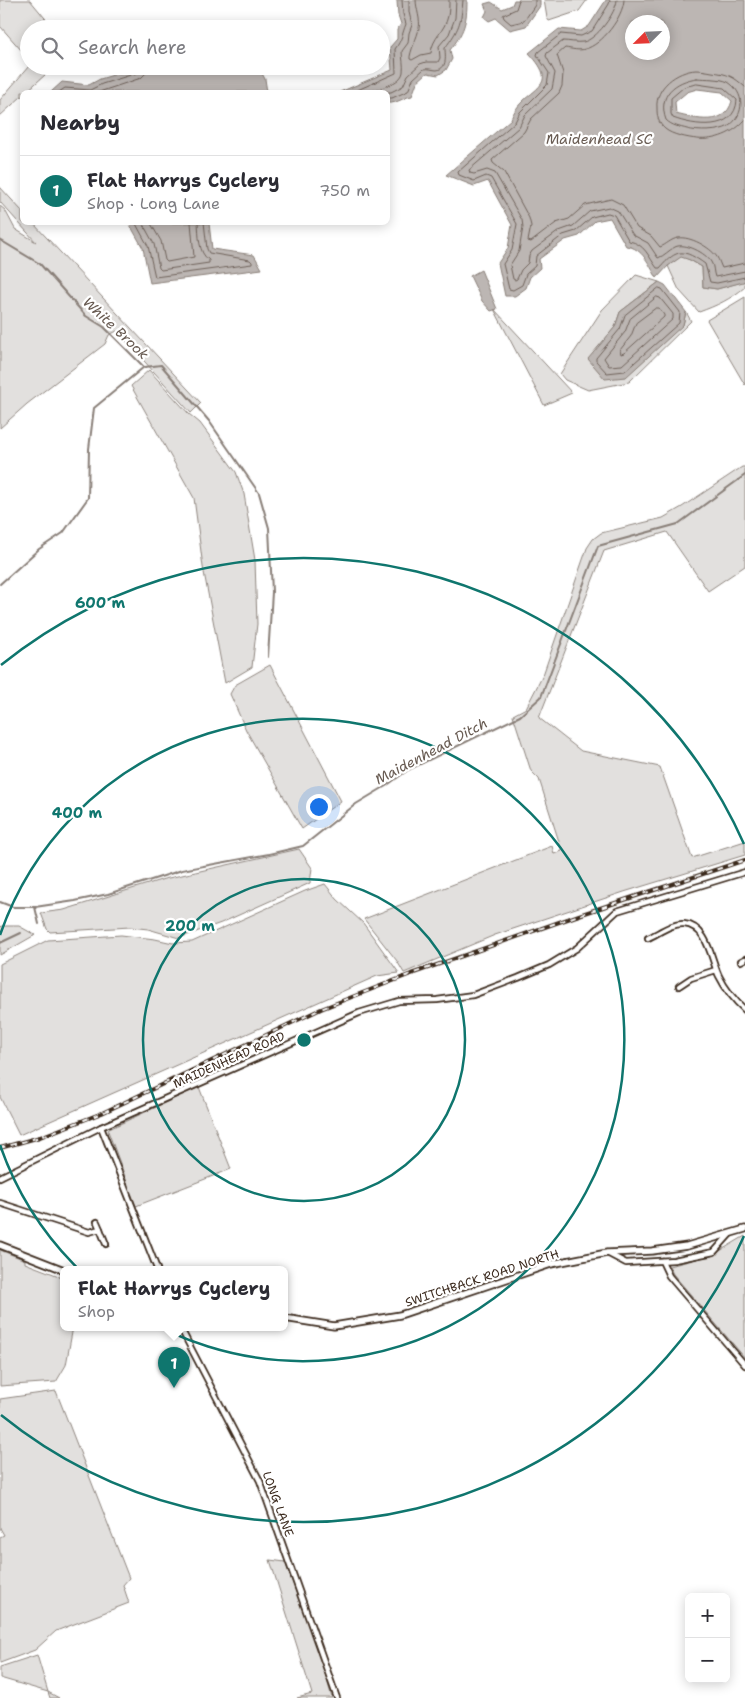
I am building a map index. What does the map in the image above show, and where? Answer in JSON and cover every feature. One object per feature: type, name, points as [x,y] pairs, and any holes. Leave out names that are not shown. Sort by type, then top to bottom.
[{"type":"main road","name":"SWITCHBACK ROAD NORTH","points":[[288,1319],[334,1326],[400,1315],[552,1264],[607,1253],[652,1251],[687,1246],[745,1229]]},
{"type":"main road","points":[[0,1245],[60,1268]]},
{"type":"street","name":"MAIDENHEAD ROAD","points":[[0,1177],[101,1127],[358,1013],[399,1001],[437,1000],[473,995],[549,966],[577,948],[617,911],[745,872]]},
{"type":"street","points":[[648,938],[671,926],[685,924],[697,929],[704,938],[716,970],[730,996],[745,1010]]},
{"type":"street","points":[[678,986],[691,978],[716,970]]},
{"type":"street","points":[[101,1127],[155,1266]]},
{"type":"street","points":[[0,1202],[89,1232],[100,1229]]},
{"type":"street","points":[[97,1222],[106,1244]]},
{"type":"street","points":[[607,1253],[626,1263],[662,1261],[714,1252],[730,1234]]},
{"type":"street","points":[[662,1261],[669,1276],[745,1365]]},
{"type":"street","name":"LONG LANE","points":[[182,1331],[260,1481],[337,1698]]},
{"type":"shaded area","points":[[0,0],[30,0],[47,20],[20,20],[20,49],[0,26]]},
{"type":"shaded area","points":[[544,0],[587,0],[579,11],[549,21]]},
{"type":"shaded area","points":[[21,75],[45,75],[28,90],[20,90],[20,98],[0,116],[0,100]]},
{"type":"shaded area","points":[[0,187],[20,209],[20,224],[0,202]]},
{"type":"shaded area","points":[[0,206],[5,210],[15,229],[36,242],[21,225],[35,225],[201,403],[191,413],[117,331],[109,335],[105,344],[27,404],[0,428]]},
{"type":"shaded area","points":[[681,256],[702,267],[703,287],[717,289],[745,281],[745,287],[723,302],[699,312],[679,290],[668,266]]},
{"type":"shaded area","points":[[636,275],[659,282],[620,312],[615,327],[589,359],[683,325],[686,312],[691,321],[629,382],[588,390],[565,380],[560,374],[602,310]]},
{"type":"shaded area","points":[[745,297],[745,385],[707,320]]},
{"type":"shaded area","points":[[494,309],[572,393],[544,405]]},
{"type":"shaded area","points":[[149,370],[189,414],[200,423],[236,472],[244,494],[255,560],[257,624],[252,667],[225,683],[203,567],[194,498],[131,386]]},
{"type":"shaded area","points":[[742,467],[745,467],[745,566],[708,591],[667,532],[604,551],[539,718],[581,751],[660,767],[692,858],[745,841],[745,855],[624,892],[495,935],[404,973],[397,961],[364,919],[552,846],[554,854],[562,851],[539,779],[531,771],[513,715],[526,708],[543,675],[587,548],[593,539],[601,533],[663,518]]},
{"type":"shaded area","points":[[270,665],[341,801],[302,829],[246,730],[230,694],[235,685]]},
{"type":"shaded area","points":[[299,849],[312,868],[310,883],[221,923],[179,938],[148,929],[130,927],[50,932],[41,913],[64,910],[164,879]]},
{"type":"shaded area","points":[[325,884],[337,899],[363,923],[399,973],[377,976],[19,1135],[0,1097],[0,964],[48,940],[121,935],[173,943],[192,942],[305,891]]},
{"type":"shaded area","points":[[19,926],[35,935],[0,955],[0,927]]},
{"type":"shaded area","points":[[199,1087],[231,1169],[136,1206],[108,1131],[109,1129]]},
{"type":"shaded area","points":[[745,1236],[745,1358],[673,1274],[669,1266],[713,1255]]},
{"type":"shaded area","points":[[0,1250],[25,1260],[25,1263],[60,1276],[60,1331],[72,1331],[66,1365],[56,1382],[0,1386]]},
{"type":"shaded area","points":[[56,1391],[129,1578],[123,1585],[129,1603],[56,1631],[35,1650],[0,1663],[0,1537],[4,1535],[0,1528],[0,1399]]},
{"type":"shaded area","points":[[270,1560],[285,1562],[321,1659],[332,1698],[297,1698],[312,1694]]},
{"type":"shaded area","points":[[37,1655],[48,1692],[0,1678],[0,1667]]},
{"type":"shaded area","points":[[48,1692],[59,1698],[50,1698]]},
{"type":"water","points":[[467,0],[464,27],[450,50],[452,59],[446,70],[438,75],[427,73],[417,82],[412,96],[394,102],[390,103],[390,90],[345,90],[380,75],[390,75],[390,71],[392,70],[390,47],[397,39],[397,30],[401,24],[397,1]]},
{"type":"water","points":[[514,0],[540,0],[540,6],[526,26],[510,30],[496,18],[489,21],[484,17],[487,11],[484,4],[491,2],[502,9],[512,5]]},
{"type":"water","name":"Maidenhead SC","points":[[606,0],[745,0],[745,281],[717,289],[703,287],[702,267],[681,257],[668,266],[657,278],[641,254],[632,247],[626,246],[610,218],[595,221],[579,236],[565,240],[539,259],[540,268],[530,277],[526,288],[515,296],[505,296],[498,263],[508,248],[512,225],[488,181],[474,186],[446,175],[511,119],[517,108],[538,88],[542,82],[543,75],[539,65],[529,53],[559,29],[581,31],[589,26]],"holes":[[[697,89],[722,92],[732,101],[723,115],[716,118],[701,119],[676,114],[675,102],[687,92]]]},
{"type":"water","points":[[113,75],[263,75],[267,90],[53,90],[62,82],[89,85]]},
{"type":"water","points":[[130,225],[209,225],[212,249],[254,255],[262,269],[150,283],[143,248]]},
{"type":"water","points":[[481,270],[497,309],[491,311],[482,301],[470,276]]},
{"type":"water","points":[[659,282],[665,285],[686,312],[683,325],[626,377],[605,379],[588,359],[615,327],[620,312]]},
{"type":"waterway","name":"White Brook","points":[[0,240],[40,264],[86,316],[104,327],[144,367],[94,408],[89,449],[88,498],[63,533],[39,549],[0,584]]},
{"type":"waterway","points":[[145,367],[161,365],[209,421],[259,493],[269,528],[272,592],[268,657]]},
{"type":"waterway","name":"Maidenhead Ditch","points":[[0,902],[13,907],[35,907],[75,901],[108,894],[182,870],[303,846],[356,804],[408,770],[520,716],[541,697],[598,546],[678,524],[745,475]]},
{"type":"waterway","name":"Maidenhead Ditch","points":[[35,907],[39,924]]},
{"type":"waterway","points":[[0,943],[21,933]]},
{"type":"railway","points":[[0,1148],[40,1137],[102,1113],[321,1009],[411,974],[579,915],[745,860]]},
{"type":"place","name":"Flat Harrys Cyclery","points":[[174,1388]]}]
